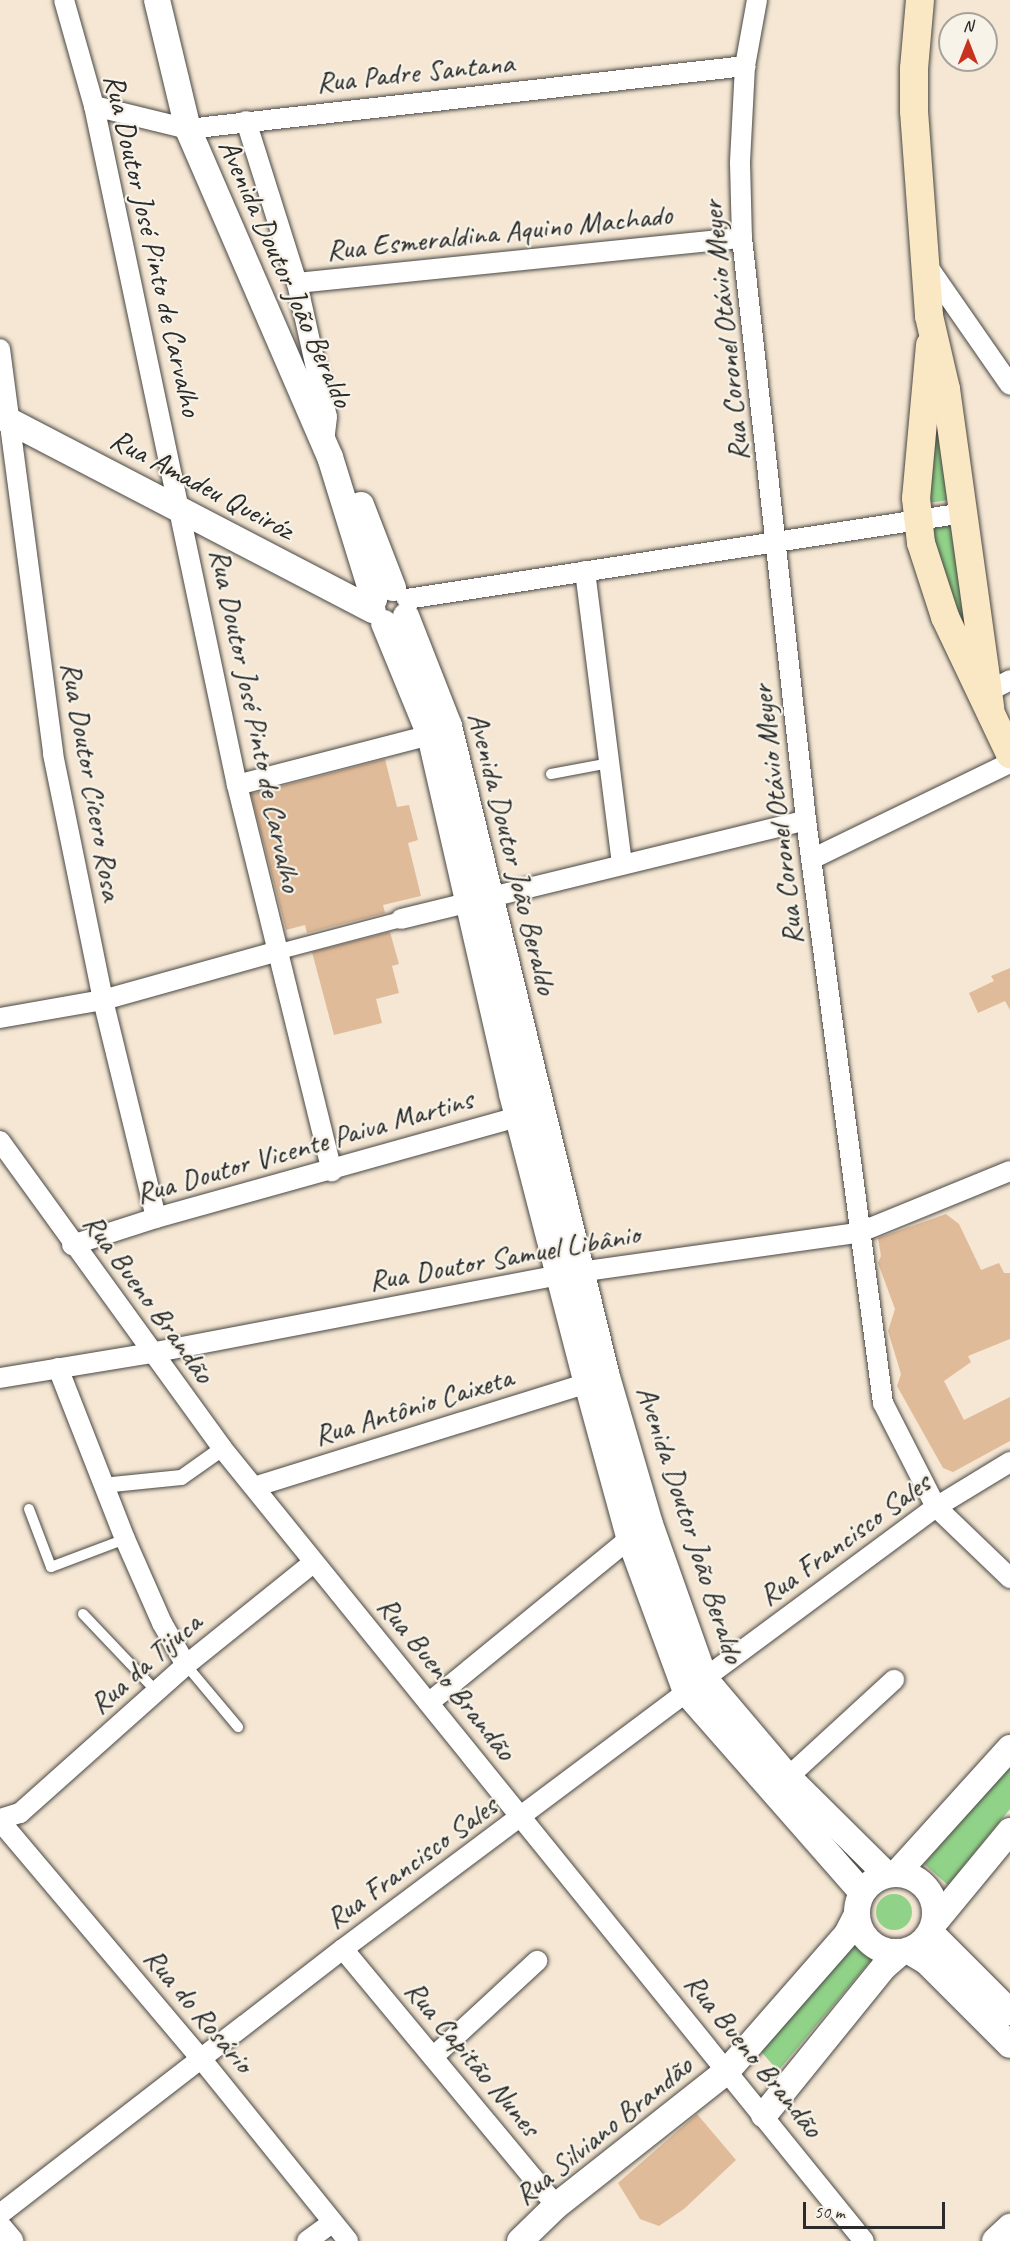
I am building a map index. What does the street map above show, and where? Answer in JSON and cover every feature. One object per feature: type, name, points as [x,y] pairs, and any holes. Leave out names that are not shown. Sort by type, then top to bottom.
[{"type":"main road","points":[[920,0],[914,80],[930,326],[946,389],[992,694],[1010,754]]},
{"type":"main road","points":[[930,326],[921,422],[917,519],[927,567],[992,694]]},
{"type":"street","name":"Rua Doutor José Pinto de Carvalho","points":[[64,0],[94,106],[237,785],[275,952],[332,1171]]},
{"type":"street","name":"Avenida Doutor João Beraldo","points":[[157,0],[188,129],[327,450],[353,487],[430,735],[477,898],[545,1109],[570,1273]]},
{"type":"street","name":"Rua Coronel Otávio Meyer","points":[[757,0],[745,66],[740,162],[742,238],[806,820],[858,1233],[883,1403],[936,1507],[1010,1578]]},
{"type":"street","name":"Rua Padre Santana","points":[[94,106],[188,129],[745,66]]},
{"type":"street","name":"Avenida Doutor João Beraldo","points":[[246,121],[297,283],[327,417],[327,450]]},
{"type":"street","name":"Rua Esmeraldina Aquino Machado","points":[[297,283],[742,238]]},
{"type":"street","points":[[925,263],[969,323],[1010,385]]},
{"type":"street","points":[[930,326],[944,314],[969,323]]},
{"type":"street","name":"Rua Doutor Cícero Rosa","points":[[0,349],[5,419],[53,754],[103,1000],[156,1218]]},
{"type":"street","name":"Rua Amadeu Queiróz","points":[[5,419],[181,511],[390,606]]},
{"type":"street","points":[[390,606],[585,571],[964,513]]},
{"type":"street","points":[[585,571],[622,864]]},
{"type":"street","name":"Avenida Doutor João Beraldo","points":[[390,606],[449,726],[477,898],[518,1117],[570,1273],[597,1380],[640,1530],[696,1685],[859,1904]]},
{"type":"street","points":[[237,785],[430,735]]},
{"type":"street","points":[[812,859],[1010,763]]},
{"type":"street","points":[[0,1018],[103,1000],[477,898],[806,820]]},
{"type":"street","points":[[518,1117],[545,1109]]},
{"type":"street","name":"Rua Doutor Vicente Paiva Martins","points":[[72,1245],[156,1218],[332,1171],[518,1117]]},
{"type":"street","name":"Rua Bueno Brandão","points":[[0,1141],[72,1245],[222,1448],[257,1486],[313,1563],[431,1701],[521,1818],[729,2070],[864,2241]]},
{"type":"street","name":"Rua Doutor Samuel Libânio","points":[[0,1378],[151,1353],[570,1273],[858,1233],[1010,1171]]},
{"type":"street","points":[[58,1368],[125,1539],[162,1623],[186,1665]]},
{"type":"street","name":"Rua Antônio Caixeta","points":[[257,1486],[597,1380]]},
{"type":"street","points":[[102,1485],[181,1477],[222,1448]]},
{"type":"street","name":"Rua Francisco Sales","points":[[0,2214],[203,2061],[343,1949],[696,1685],[936,1507],[1010,1462]]},
{"type":"street","points":[[431,1701],[640,1530]]},
{"type":"street","name":"Rua da Tijuca","points":[[3,1830],[186,1665],[313,1563]]},
{"type":"street","points":[[788,1777],[894,1680]]},
{"type":"street","name":"Avenida Doutor João Beraldo","points":[[696,1685],[788,1777],[891,1874]]},
{"type":"street","points":[[1002,2008],[927,1962],[905,1952],[884,1951],[870,1944],[859,1904],[891,1874],[1010,1748]]},
{"type":"street","name":"Rua do Rosário","points":[[3,1830],[203,2061],[348,2241]]},
{"type":"street","points":[[764,2115],[884,1967],[933,1928],[1010,1831]]},
{"type":"street","points":[[891,1874],[913,1878],[927,1888],[935,1904],[933,1928],[1002,2008],[1010,2045]]},
{"type":"street","name":"Rua Silviano Brandão","points":[[520,2241],[556,2206],[729,2070],[847,1934],[859,1904]]},
{"type":"street","name":"Rua Capitão Nunes","points":[[343,1949],[556,2206]]},
{"type":"street","points":[[433,2057],[537,1961]]},
{"type":"street","points":[[307,2241],[332,2223]]},
{"type":"street","points":[[995,2241],[1010,2227]]},
{"type":"street","points":[[0,2229],[10,2241]]},
{"type":"lane","points":[[550,774],[609,763]]},
{"type":"lane","points":[[29,1509],[51,1567],[125,1539]]},
{"type":"lane","points":[[83,1614],[156,1691]]},
{"type":"lane","points":[[186,1665],[238,1727]]},
{"type":"green space","points":[[929,412],[942,412],[949,500],[921,504]]},
{"type":"green space","points":[[954,523],[967,634],[924,528]]},
{"type":"green space","points":[[1010,1764],[1010,1809],[948,1885],[924,1864]]},
{"type":"green space","points":[[894,1894],[907,1899],[912,1912],[907,1925],[894,1930],[881,1925],[876,1912],[881,1899]]},
{"type":"green space","points":[[854,1941],[873,1958],[778,2071],[758,2048]]},
{"type":"building","points":[[385,759],[397,807],[409,805],[418,840],[408,843],[421,896],[383,905],[385,913],[307,933],[305,925],[286,930],[251,794]]},
{"type":"building","points":[[390,932],[399,964],[392,966],[399,993],[376,999],[382,1023],[334,1035],[312,952]]},
{"type":"building","points":[[1010,968],[1010,1010],[1005,1001],[978,1013],[969,993],[994,981],[991,976]]},
{"type":"building","points":[[946,1214],[959,1224],[981,1270],[999,1263],[1004,1273],[1010,1273],[1010,1339],[968,1356],[971,1362],[944,1381],[964,1420],[1010,1397],[1010,1441],[953,1472],[943,1468],[897,1386],[901,1374],[888,1331],[895,1309],[878,1263],[881,1256],[878,1238]]},
{"type":"building","points":[[697,2114],[736,2160],[684,2209],[659,2226],[640,2219],[618,2183]]}]
